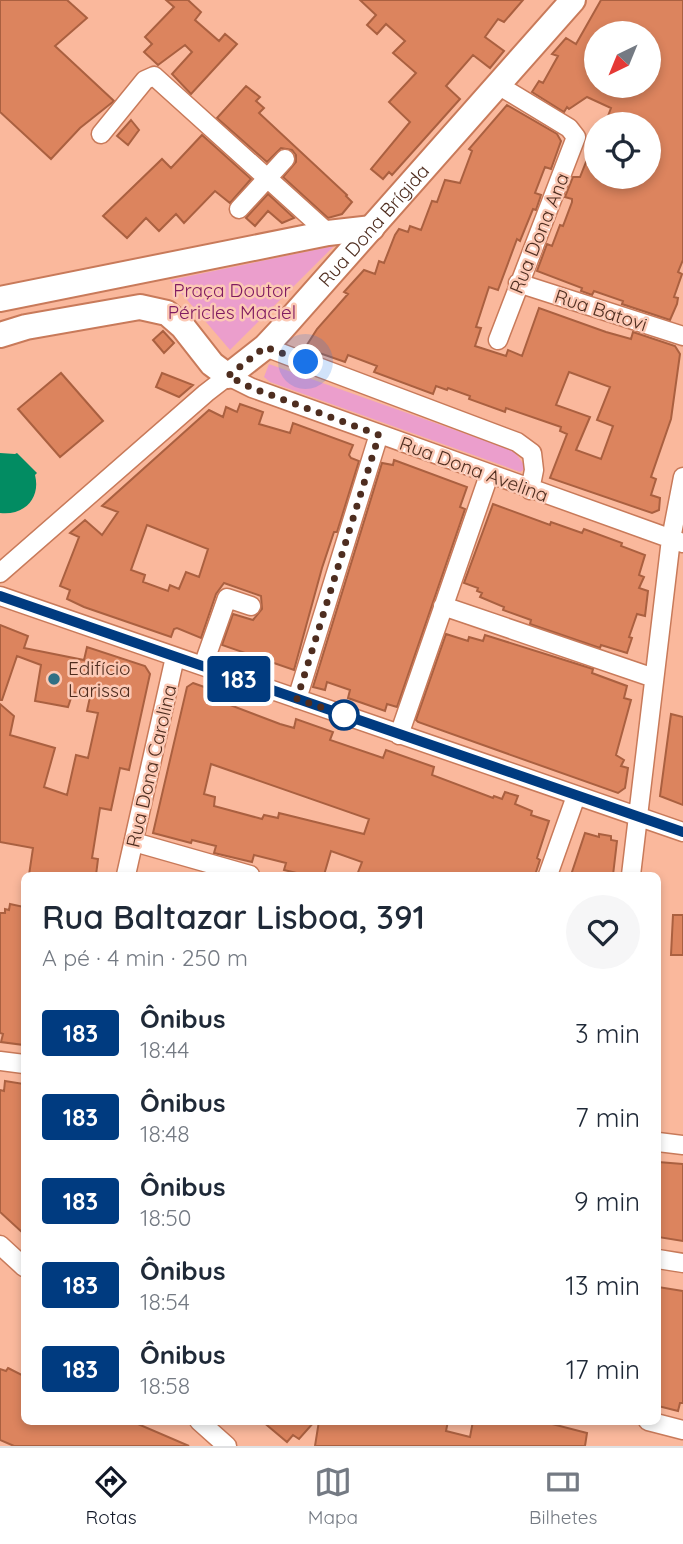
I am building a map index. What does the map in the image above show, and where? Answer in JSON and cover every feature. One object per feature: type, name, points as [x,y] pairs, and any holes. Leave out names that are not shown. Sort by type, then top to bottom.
[{"type":"street","name":"Rua Dona Brígida","points":[[0,573],[205,393],[265,347],[573,0]]},
{"type":"street","points":[[101,134],[145,79],[154,76],[328,233]]},
{"type":"street","name":"Rua Dona Ana","points":[[498,85],[569,128],[576,137],[498,340]]},
{"type":"street","points":[[239,209],[285,159]]},
{"type":"street","points":[[0,299],[328,233],[372,228]]},
{"type":"street","name":"Rua Batovi","points":[[518,283],[683,336]]},
{"type":"street","points":[[0,335],[26,327],[140,307],[154,309],[167,313],[183,327],[212,364],[228,376]]},
{"type":"street","points":[[265,347],[517,442],[532,453],[534,470],[530,489]]},
{"type":"street","name":"Rua Dona Avelina","points":[[228,376],[252,388],[379,435],[677,541]]},
{"type":"street","points":[[297,699],[379,435]]},
{"type":"street","points":[[399,734],[489,475]]},
{"type":"street","points":[[631,872],[654,678],[677,541],[683,477]]},
{"type":"street","points":[[0,596],[683,832]]},
{"type":"street","points":[[203,666],[227,598],[251,606]]},
{"type":"street","points":[[443,606],[654,678]]},
{"type":"street","name":"Rua Dona Carolina","points":[[127,872],[175,657]]},
{"type":"street","points":[[549,872],[576,796]]},
{"type":"street","points":[[134,842],[239,872]]},
{"type":"street","points":[[0,1061],[21,1064]]},
{"type":"street","points":[[661,1142],[683,1145]]},
{"type":"street","points":[[0,1245],[21,1264]]},
{"type":"street","points":[[661,1259],[683,1263]]},
{"type":"street","points":[[661,1424],[683,1430]]},
{"type":"street","points":[[203,1425],[227,1446]]},
{"type":"green space","name":"Praça Doutor Péricles Maciel","points":[[334,246],[230,350],[170,280]]},
{"type":"green space","points":[[269,364],[514,451],[525,469],[520,472],[270,382],[264,377]]},
{"type":"shaded area","points":[[0,453],[17,453],[37,473],[33,498],[16,512],[0,513]]},
{"type":"building","points":[[0,0],[67,0],[87,18],[55,46],[114,101],[80,128],[51,159],[0,112]]},
{"type":"building","points":[[166,0],[188,0],[201,12],[195,20],[219,41],[225,34],[237,44],[191,94],[172,74],[192,52],[185,45],[158,65],[144,52],[152,44],[145,37],[174,7]]},
{"type":"building","points":[[360,0],[523,0],[504,22],[498,19],[485,37],[504,51],[490,68],[473,55],[446,86],[460,99],[392,175],[389,172],[383,179],[371,169],[410,122],[389,102],[416,73],[393,53],[405,41],[386,24],[377,34],[367,25],[376,15]]},
{"type":"building","points":[[601,0],[683,0],[683,260],[678,272],[682,274],[674,297],[678,298],[677,304],[670,320],[622,304],[623,301],[594,291],[592,295],[581,291],[582,288],[537,271],[547,244],[552,246],[560,225],[563,226],[572,202],[572,199],[565,197],[573,177],[580,177],[584,167],[584,189],[661,189],[661,112],[610,112],[611,108],[589,98],[662,98],[662,21],[589,21]]},
{"type":"building","points":[[584,30],[586,98],[569,109],[567,107],[564,112],[532,92],[539,81],[543,83],[558,56],[552,54],[566,38],[576,44]]},
{"type":"building","points":[[246,86],[260,97],[256,101],[264,108],[259,113],[347,195],[352,202],[342,214],[328,218],[283,177],[296,162],[296,155],[292,150],[281,148],[267,162],[217,118]]},
{"type":"building","points":[[507,105],[557,134],[561,141],[551,169],[545,167],[535,193],[541,195],[536,210],[533,209],[520,241],[517,239],[498,290],[489,287],[476,327],[481,328],[475,346],[506,356],[508,350],[522,356],[539,308],[631,339],[633,332],[675,346],[680,354],[671,419],[651,477],[656,479],[651,495],[660,498],[659,510],[652,513],[550,478],[567,434],[560,431],[561,427],[506,408],[505,412],[448,388],[447,390],[436,386],[433,394],[374,372],[377,366],[348,355],[345,362],[305,348],[317,329],[348,294],[344,292],[364,270],[375,274],[379,261],[384,263],[399,229],[408,232],[410,226],[421,230],[432,201],[437,202],[445,180],[460,183],[472,151],[469,149]],"holes":[[[569,372],[610,387],[597,420],[613,426],[601,459],[576,450],[590,417],[556,405]]]},
{"type":"building","points":[[131,120],[139,130],[128,145],[117,136]]},
{"type":"building","points":[[202,135],[251,179],[230,203],[215,191],[184,223],[176,214],[159,231],[146,218],[127,238],[103,216],[162,159],[171,168]]},
{"type":"building","points":[[268,194],[294,218],[282,223],[268,211],[255,226],[246,218]]},
{"type":"building","points":[[163,331],[174,343],[164,353],[153,340]]},
{"type":"building","points":[[61,373],[103,421],[60,457],[18,409]]},
{"type":"building","points":[[162,373],[193,385],[179,397],[156,387]]},
{"type":"building","points":[[240,404],[263,412],[259,424],[290,433],[293,423],[353,445],[349,455],[359,461],[337,532],[334,532],[322,568],[294,670],[222,645],[233,614],[253,620],[262,609],[261,596],[224,583],[216,594],[201,638],[177,628],[171,637],[84,607],[67,599],[70,590],[60,586],[79,537],[70,533],[85,520],[102,535],[118,512],[102,506],[209,410],[223,417],[226,407],[237,412]],"holes":[[[147,525],[208,549],[199,577],[186,572],[179,589],[170,585],[168,591],[143,582],[145,575],[131,570]]]},
{"type":"building","points":[[394,460],[467,487],[460,507],[465,509],[397,707],[387,704],[385,711],[348,698],[350,690],[327,682],[325,690],[313,687],[382,463],[393,465]]},
{"type":"building","points":[[493,504],[550,525],[551,522],[582,533],[584,529],[645,555],[639,575],[644,577],[639,588],[648,591],[645,616],[637,614],[627,653],[601,645],[600,648],[530,624],[531,620],[503,610],[504,607],[480,597],[482,593],[477,591],[478,588],[464,583]]},
{"type":"building","points":[[0,625],[28,636],[24,648],[84,660],[87,647],[145,666],[150,674],[129,770],[120,768],[111,810],[100,808],[92,858],[98,859],[96,872],[29,872],[33,848],[0,842],[0,704],[14,716],[10,735],[55,748],[44,787],[67,795],[76,755],[88,758],[98,713],[87,711],[90,697],[73,692],[68,707],[35,701],[41,665],[17,656],[0,700]]},
{"type":"building","points":[[446,634],[468,641],[469,637],[483,641],[485,635],[593,669],[592,673],[627,686],[624,698],[631,700],[616,755],[624,760],[621,766],[628,768],[625,788],[618,793],[418,722],[416,720]]},
{"type":"building","points":[[193,683],[224,694],[222,702],[280,724],[294,728],[296,719],[333,732],[330,740],[383,758],[386,750],[434,767],[432,775],[493,798],[502,799],[505,792],[518,796],[515,804],[532,811],[531,815],[549,821],[537,858],[540,860],[536,872],[358,872],[362,862],[331,851],[325,872],[292,872],[284,870],[286,863],[254,855],[252,862],[214,853],[216,846],[192,840],[191,843],[153,833],[187,687]],"holes":[[[211,764],[369,819],[364,834],[279,813],[278,818],[264,815],[262,819],[214,806],[215,797],[204,794]]]},
{"type":"building","points":[[671,714],[683,717],[683,805],[660,796]]},
{"type":"building","points":[[585,833],[599,837],[599,834],[611,836],[611,840],[617,841],[613,872],[572,872]]},
{"type":"building","points":[[10,904],[21,906],[21,1045],[1,1042],[3,1034],[0,1033],[0,913],[5,913],[5,909],[9,910]]},
{"type":"building","points":[[673,915],[683,915],[683,955],[671,955]]},
{"type":"building","points":[[5,1081],[21,1084],[21,1231],[0,1212],[0,1090],[4,1091]]},
{"type":"building","points":[[661,1162],[683,1164],[683,1241],[661,1237]]},
{"type":"building","points":[[661,1287],[683,1291],[683,1403],[680,1403],[678,1411],[661,1407]]},
{"type":"building","points":[[8,1368],[21,1374],[21,1425],[140,1425],[189,1446],[14,1446],[0,1440],[0,1369],[6,1371]]},
{"type":"building","points":[[267,1425],[311,1425],[299,1439],[293,1435],[287,1442]]},
{"type":"building","points":[[318,1425],[447,1425],[446,1431],[470,1437],[472,1425],[556,1425],[587,1433],[585,1446],[315,1446]]},
{"type":"bus line","name":"183","points":[[0,596],[683,832]]},
{"type":"place","name":"Edifício Larissa","points":[[54,679]]},
{"type":"route","points":[[306,362],[265,347],[228,376],[252,388],[379,435],[297,699],[344,715]]}]
